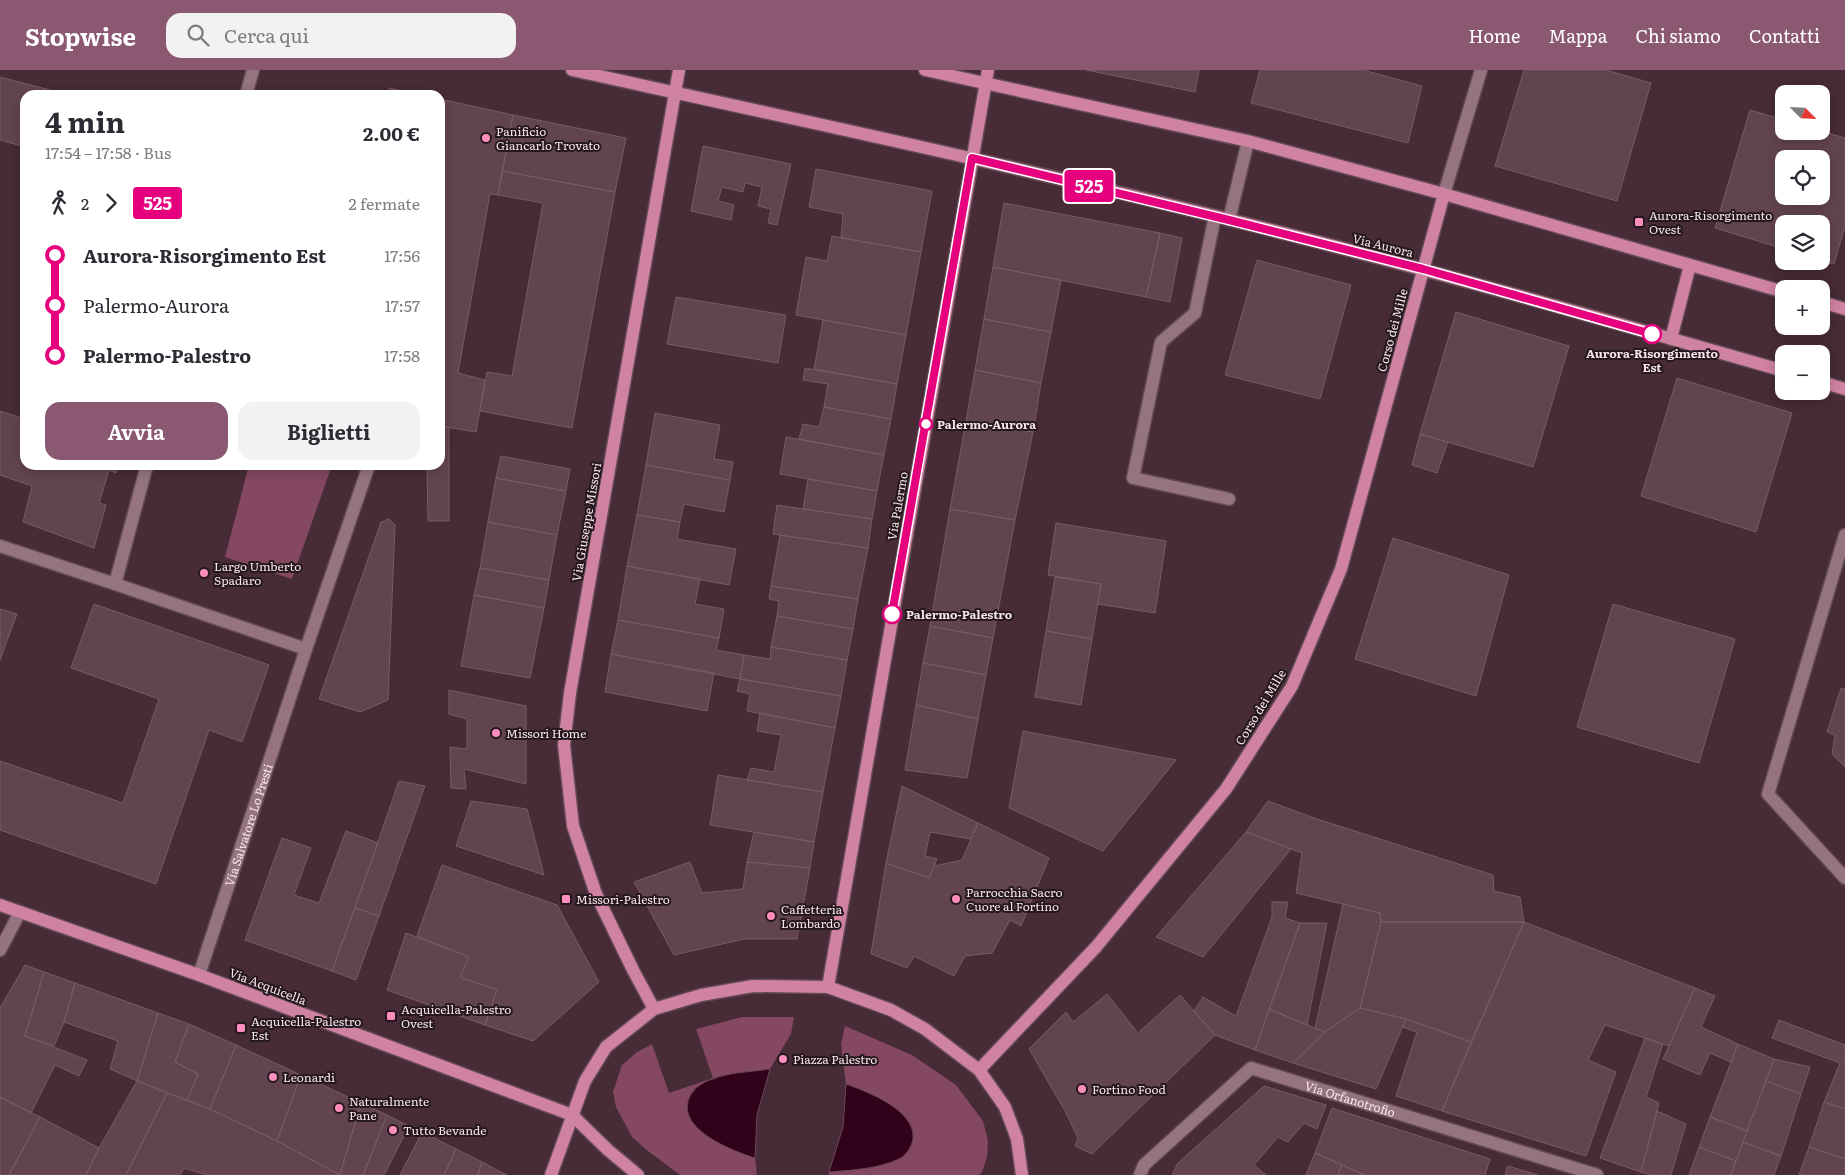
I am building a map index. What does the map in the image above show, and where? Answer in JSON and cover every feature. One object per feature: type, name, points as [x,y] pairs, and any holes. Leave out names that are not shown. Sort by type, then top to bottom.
[{"type":"main road","name":"Via Aurora","points":[[572,70],[972,158],[1215,216],[1423,269],[1775,368]]},
{"type":"main road","name":"Via Giuseppe Missori","points":[[654,1009],[596,894],[573,826],[564,745],[572,683],[678,70]]},
{"type":"main road","points":[[924,70],[987,76],[1248,141],[1444,194],[1775,289]]},
{"type":"main road","name":"Via Palermo","points":[[828,987],[987,76]]},
{"type":"main road","name":"Corso dei Mille","points":[[978,1070],[1096,947],[1226,789],[1292,686],[1341,569],[1444,194]]},
{"type":"main road","points":[[1670,339],[1690,265]]},
{"type":"main road","points":[[1830,305],[1845,309]]},
{"type":"main road","points":[[1830,385],[1845,389]]},
{"type":"main road","name":"Via Acquicella","points":[[0,906],[199,975],[572,1115]]},
{"type":"main road","points":[[551,1175],[585,1082],[606,1047],[654,1009],[701,995],[753,986],[828,987],[891,1010],[926,1029],[978,1070],[1005,1107],[1017,1139],[1022,1175]]},
{"type":"main road","points":[[572,1115],[608,1150],[638,1175]]},
{"type":"street","points":[[247,90],[253,70]]},
{"type":"street","points":[[1444,194],[1481,70]]},
{"type":"street","points":[[1229,220],[1248,141]]},
{"type":"street","points":[[1215,216],[1195,313],[1161,342],[1133,478],[1229,499]]},
{"type":"street","points":[[114,584],[146,470]]},
{"type":"street","name":"Via Salvatore Lo Presti","points":[[199,975],[297,676],[367,470]]},
{"type":"street","points":[[1845,534],[1768,794],[1845,878]]},
{"type":"street","points":[[0,546],[306,649]]},
{"type":"street","points":[[0,950],[20,912]]},
{"type":"street","name":"Via Orfanotrofio","points":[[1140,1175],[1144,1165],[1251,1068],[1597,1175]]},
{"type":"shaded area","points":[[248,470],[330,470],[292,579],[225,557]]},
{"type":"shaded area","points":[[742,1017],[794,1017],[791,1034],[770,1069],[715,1078],[697,1087],[690,1095],[696,1127],[724,1145],[755,1158],[757,1175],[680,1175],[632,1137],[616,1107],[613,1092],[622,1065],[637,1052],[652,1044],[669,1093],[713,1078],[696,1029]]},
{"type":"shaded area","points":[[845,1026],[912,1055],[956,1085],[983,1121],[988,1141],[987,1157],[982,1172],[979,1175],[828,1175],[829,1172],[882,1165],[900,1158],[907,1151],[913,1130],[909,1122],[894,1107],[846,1084],[841,1044]]},
{"type":"shaded area","points":[[770,1069],[757,1115],[755,1158],[722,1145],[710,1138],[692,1122],[688,1112],[688,1101],[694,1090],[701,1084],[726,1075]]},
{"type":"shaded area","points":[[846,1084],[878,1097],[899,1111],[907,1119],[912,1129],[913,1139],[907,1152],[901,1158],[875,1167],[829,1172],[843,1127]]},
{"type":"building","points":[[1086,70],[1199,70],[1195,92]]},
{"type":"building","points":[[1260,70],[1363,70],[1422,86],[1408,143],[1251,103]]},
{"type":"building","points":[[1524,70],[1606,70],[1651,83],[1617,201],[1495,166]]},
{"type":"building","points":[[0,77],[50,90],[20,90],[20,146],[0,140]]},
{"type":"building","points":[[445,100],[513,115],[498,195],[490,194],[458,373],[485,380],[476,432],[445,427]]},
{"type":"building","points":[[1750,110],[1775,117],[1775,140],[1830,140],[1830,134],[1845,138],[1845,226],[1834,264],[1830,263],[1830,215],[1775,215],[1775,246],[1715,228]]},
{"type":"building","points":[[513,115],[626,138],[615,192],[502,171]]},
{"type":"building","points":[[703,146],[791,164],[777,225],[768,223],[771,209],[758,206],[762,187],[745,183],[743,192],[722,187],[718,201],[734,205],[731,220],[691,211]]},
{"type":"building","points":[[816,169],[932,191],[921,252],[841,238],[843,214],[809,207]]},
{"type":"building","points":[[502,171],[615,192],[572,428],[480,411],[487,372],[512,376],[543,203],[498,195]]},
{"type":"building","points":[[1004,203],[1160,233],[1146,297],[993,267]]},
{"type":"building","points":[[1160,233],[1182,238],[1170,302],[1146,297]]},
{"type":"building","points":[[832,236],[921,252],[906,335],[796,315],[806,257],[827,261]]},
{"type":"building","points":[[1257,260],[1351,285],[1320,399],[1225,375]]},
{"type":"building","points":[[993,267],[1061,280],[1051,332],[984,319]]},
{"type":"building","points":[[676,297],[786,315],[778,363],[667,344]]},
{"type":"building","points":[[1456,312],[1569,346],[1533,467],[1420,434]]},
{"type":"building","points":[[984,319],[1051,332],[1041,383],[975,370]]},
{"type":"building","points":[[823,320],[906,335],[897,384],[814,369]]},
{"type":"building","points":[[805,368],[897,384],[891,419],[824,407],[828,384],[803,380]]},
{"type":"building","points":[[975,370],[1041,383],[1033,432],[966,421]]},
{"type":"building","points":[[1677,378],[1792,413],[1756,532],[1641,496]]},
{"type":"building","points":[[824,407],[891,419],[884,455],[799,439],[803,424],[819,427]]},
{"type":"building","points":[[0,411],[20,417],[20,470],[109,470],[99,503],[106,505],[94,548],[23,522],[32,486],[0,475]]},
{"type":"building","points":[[655,413],[720,425],[714,459],[733,462],[730,480],[646,465]]},
{"type":"building","points":[[966,421],[1033,432],[1015,520],[950,509]]},
{"type":"building","points":[[445,427],[449,427],[449,521],[428,521],[427,470],[445,470]]},
{"type":"building","points":[[1420,434],[1448,442],[1437,473],[1412,465]]},
{"type":"building","points":[[786,437],[884,455],[877,491],[780,474]]},
{"type":"building","points":[[501,456],[570,469],[566,491],[496,478]]},
{"type":"building","points":[[646,465],[730,480],[724,512],[684,504],[680,522],[637,515]]},
{"type":"building","points":[[496,478],[566,491],[557,535],[488,522]]},
{"type":"building","points":[[808,479],[877,491],[872,519],[803,509]]},
{"type":"building","points":[[777,505],[872,519],[868,548],[773,534]]},
{"type":"building","points":[[950,509],[1015,520],[993,638],[930,626]]},
{"type":"building","points":[[637,515],[680,522],[677,539],[736,549],[729,585],[627,566]]},
{"type":"building","points":[[389,519],[395,525],[388,700],[360,712],[319,699],[381,522]]},
{"type":"building","points":[[488,522],[557,535],[549,580],[480,568]]},
{"type":"building","points":[[1056,523],[1166,541],[1155,613],[1098,604],[1101,584],[1048,575]]},
{"type":"building","points":[[780,535],[868,548],[858,599],[771,586]]},
{"type":"building","points":[[1393,538],[1509,575],[1476,696],[1355,659]]},
{"type":"building","points":[[627,566],[700,579],[695,604],[724,609],[719,638],[618,620]]},
{"type":"building","points":[[480,568],[549,580],[544,608],[474,595]]},
{"type":"building","points":[[1055,577],[1101,584],[1092,639],[1046,631]]},
{"type":"building","points":[[771,586],[858,599],[853,629],[777,616],[779,601],[769,599]]},
{"type":"building","points":[[474,595],[544,608],[530,678],[461,666]]},
{"type":"building","points":[[94,604],[269,665],[242,742],[209,730],[156,884],[0,830],[0,761],[123,803],[159,699],[71,668]]},
{"type":"building","points":[[1613,604],[1735,639],[1699,763],[1577,727]]},
{"type":"building","points":[[0,609],[17,614],[0,660]]},
{"type":"building","points":[[777,616],[853,629],[847,660],[771,647]]},
{"type":"building","points":[[618,620],[719,638],[716,650],[744,655],[740,679],[611,654]]},
{"type":"building","points":[[930,626],[993,638],[986,675],[923,663]]},
{"type":"building","points":[[1046,631],[1092,639],[1081,705],[1035,697]]},
{"type":"building","points":[[771,647],[847,660],[841,696],[740,679],[744,655],[770,659]]},
{"type":"building","points":[[611,654],[714,673],[707,711],[605,692]]},
{"type":"building","points":[[923,663],[986,675],[978,719],[916,705]]},
{"type":"building","points":[[740,679],[841,696],[835,728],[747,711],[750,694],[737,691]]},
{"type":"building","points":[[1841,688],[1845,689],[1845,767],[1832,754],[1835,735],[1827,732]]},
{"type":"building","name":"Missori Home","points":[[449,690],[526,706],[526,784],[464,769],[466,789],[451,788],[450,747],[467,749],[467,719],[449,714]]},
{"type":"building","points":[[916,705],[978,719],[967,778],[905,770]]},
{"type":"building","points":[[760,713],[835,728],[823,792],[747,780],[751,768],[774,772],[781,735],[757,731]]},
{"type":"building","points":[[1023,731],[1176,760],[1103,851],[1009,808]]},
{"type":"building","points":[[718,775],[823,792],[814,842],[710,825]]},
{"type":"building","points":[[399,781],[425,786],[379,916],[355,908]]},
{"type":"building","points":[[902,786],[978,823],[971,839],[930,832],[925,856],[937,859],[929,878],[886,863]]},
{"type":"building","points":[[471,801],[527,809],[544,875],[456,846]]},
{"type":"building","points":[[1268,801],[1317,819],[1493,875],[1494,891],[1520,897],[1524,922],[1381,922],[1380,913],[1296,893],[1302,853],[1246,832]]},
{"type":"building","name":"Parrocchia Sacro Cuore al Fortino","points":[[978,823],[1049,858],[1021,926],[1010,920],[992,953],[965,956],[954,976],[914,956],[907,968],[871,954],[886,863],[929,878],[934,866],[962,860]]},
{"type":"building","points":[[346,831],[378,843],[332,971],[245,940],[282,838],[311,848],[294,895],[319,903]]},
{"type":"building","points":[[754,832],[814,842],[810,868],[747,862]]},
{"type":"building","points":[[1246,832],[1291,849],[1203,957],[1156,937]]},
{"type":"building","points":[[690,862],[702,893],[743,889],[747,862],[810,868],[797,939],[744,939],[674,955],[634,882]]},
{"type":"building","points":[[442,865],[557,905],[599,982],[533,1041],[485,1025],[497,990],[460,977],[469,957],[417,936]]},
{"type":"building","points":[[1272,902],[1288,902],[1285,918],[1300,923],[1255,1050],[1215,1035],[1194,1011],[1203,997],[1236,1016],[1272,917]]},
{"type":"building","points":[[1343,904],[1380,913],[1381,922],[1360,1008],[1325,1032],[1315,1028]]},
{"type":"building","points":[[355,908],[379,916],[356,980],[332,971]]},
{"type":"building","points":[[1381,922],[1524,922],[1471,1042],[1406,1019],[1360,1008]]},
{"type":"building","points":[[1524,922],[1695,988],[1669,1046],[1605,1025],[1588,1060],[1616,1072],[1586,1156],[1442,1111]]},
{"type":"building","points":[[1300,923],[1327,923],[1307,1025],[1269,1009]]},
{"type":"building","points":[[406,933],[469,957],[460,977],[497,990],[485,1025],[387,990]]},
{"type":"building","points":[[25,965],[44,972],[25,1036],[87,1060],[79,1076],[55,1065],[31,1113],[0,1097],[0,1008]]},
{"type":"building","points":[[44,972],[75,983],[64,1022],[54,1046],[25,1036]]},
{"type":"building","points":[[75,983],[158,1013],[137,1081],[110,1069],[118,1041],[64,1022]]},
{"type":"building","points":[[1695,988],[1715,996],[1701,1027],[1738,1044],[1731,1062],[1710,1053],[1700,1075],[1663,1059]]},
{"type":"building","points":[[1107,994],[1138,1033],[1180,995],[1215,1035],[1092,1154],[1075,1146],[1078,1138],[1064,1109],[1029,1049],[1066,1012],[1073,1022]]},
{"type":"building","points":[[1360,1008],[1406,1019],[1376,1089],[1293,1063],[1325,1032]]},
{"type":"building","points":[[1269,1009],[1325,1032],[1293,1063],[1255,1050]]},
{"type":"building","points":[[158,1013],[189,1024],[175,1062],[198,1074],[187,1100],[137,1081]]},
{"type":"building","points":[[1406,1019],[1471,1042],[1442,1111],[1396,1096],[1417,1032],[1402,1027]]},
{"type":"building","points":[[1779,1020],[1845,1045],[1845,1109],[1824,1102],[1840,1063],[1772,1038]]},
{"type":"building","points":[[189,1024],[236,1045],[210,1109],[187,1100],[198,1074],[175,1062]]},
{"type":"building","points":[[1645,1038],[1663,1044],[1646,1097],[1659,1103],[1641,1172],[1600,1158]]},
{"type":"building","points":[[1738,1044],[1774,1059],[1747,1131],[1710,1117]]},
{"type":"building","points":[[236,1045],[301,1075],[277,1141],[210,1109]]},
{"type":"building","points":[[1774,1059],[1810,1067],[1801,1094],[1766,1081]]},
{"type":"building","points":[[301,1075],[361,1103],[340,1175],[277,1141]]},
{"type":"building","points":[[137,1081],[167,1093],[126,1175],[86,1175],[99,1148]]},
{"type":"building","points":[[1766,1081],[1801,1094],[1781,1156],[1743,1142]]},
{"type":"building","points":[[1264,1086],[1326,1105],[1317,1129],[1304,1123],[1288,1142],[1278,1137],[1254,1165],[1266,1175],[1172,1175],[1178,1163]]},
{"type":"building","points":[[167,1093],[210,1109],[277,1141],[340,1175],[206,1175],[184,1168],[180,1175],[126,1175]]},
{"type":"building","points":[[0,1097],[40,1117],[9,1175],[0,1175]]},
{"type":"building","points":[[1824,1102],[1845,1109],[1845,1159],[1809,1147]]},
{"type":"building","points":[[361,1103],[387,1115],[363,1175],[340,1175]]},
{"type":"building","points":[[1332,1108],[1490,1159],[1485,1175],[1365,1175],[1315,1153]]},
{"type":"building","points":[[1657,1111],[1686,1124],[1671,1175],[1651,1175],[1641,1172]]},
{"type":"building","points":[[387,1115],[409,1126],[384,1175],[363,1175]]},
{"type":"building","points":[[40,1117],[99,1148],[86,1175],[9,1175]]},
{"type":"building","points":[[1710,1117],[1747,1131],[1736,1161],[1699,1147]]},
{"type":"building","points":[[422,1132],[456,1149],[444,1175],[400,1175]]},
{"type":"building","points":[[1743,1142],[1781,1156],[1774,1175],[1731,1175]]},
{"type":"building","points":[[1699,1147],[1736,1161],[1731,1175],[1689,1175]]},
{"type":"building","points":[[1809,1147],[1845,1159],[1845,1175],[1799,1175]]},
{"type":"building","points":[[456,1149],[482,1162],[478,1175],[444,1175]]},
{"type":"building","points":[[1315,1153],[1342,1165],[1338,1175],[1306,1175]]},
{"type":"building","points":[[482,1162],[497,1170],[507,1175],[478,1175]]},
{"type":"building","points":[[1342,1165],[1365,1175],[1338,1175]]},
{"type":"building","points":[[1508,1166],[1538,1175],[1505,1175]]},
{"type":"bus line","name":"525","points":[[892,614],[972,158],[1423,269],[1652,334]]},
{"type":"place","name":"Panificio Giancarlo Trovato","points":[[486,138]]},
{"type":"place","name":"Aurora-Risorgimento Ovest","points":[[1639,222]]},
{"type":"place","name":"Aurora-Risorgimento Est","points":[[1652,334]]},
{"type":"place","name":"Palermo-Aurora","points":[[926,424]]},
{"type":"place","name":"Largo Umberto Spadaro","points":[[204,573]]},
{"type":"place","name":"Palermo-Palestro","points":[[892,614]]},
{"type":"place","name":"Missori Home","points":[[496,733]]},
{"type":"place","name":"Missori-Palestro","points":[[566,899]]},
{"type":"place","name":"Parrocchia Sacro Cuore al Fortino","points":[[956,899]]},
{"type":"place","name":"Caffetteria Lombardo","points":[[771,916]]},
{"type":"place","name":"Acquicella-Palestro Ovest","points":[[391,1016]]},
{"type":"place","name":"Acquicella-Palestro Est","points":[[241,1028]]},
{"type":"place","name":"Piazza Palestro","points":[[783,1059]]},
{"type":"place","name":"Leonardi","points":[[273,1077]]},
{"type":"place","name":"Fortino Food","points":[[1082,1089]]},
{"type":"place","name":"Naturalmente Pane","points":[[339,1108]]},
{"type":"place","name":"Tutto Bevande","points":[[393,1130]]}]
